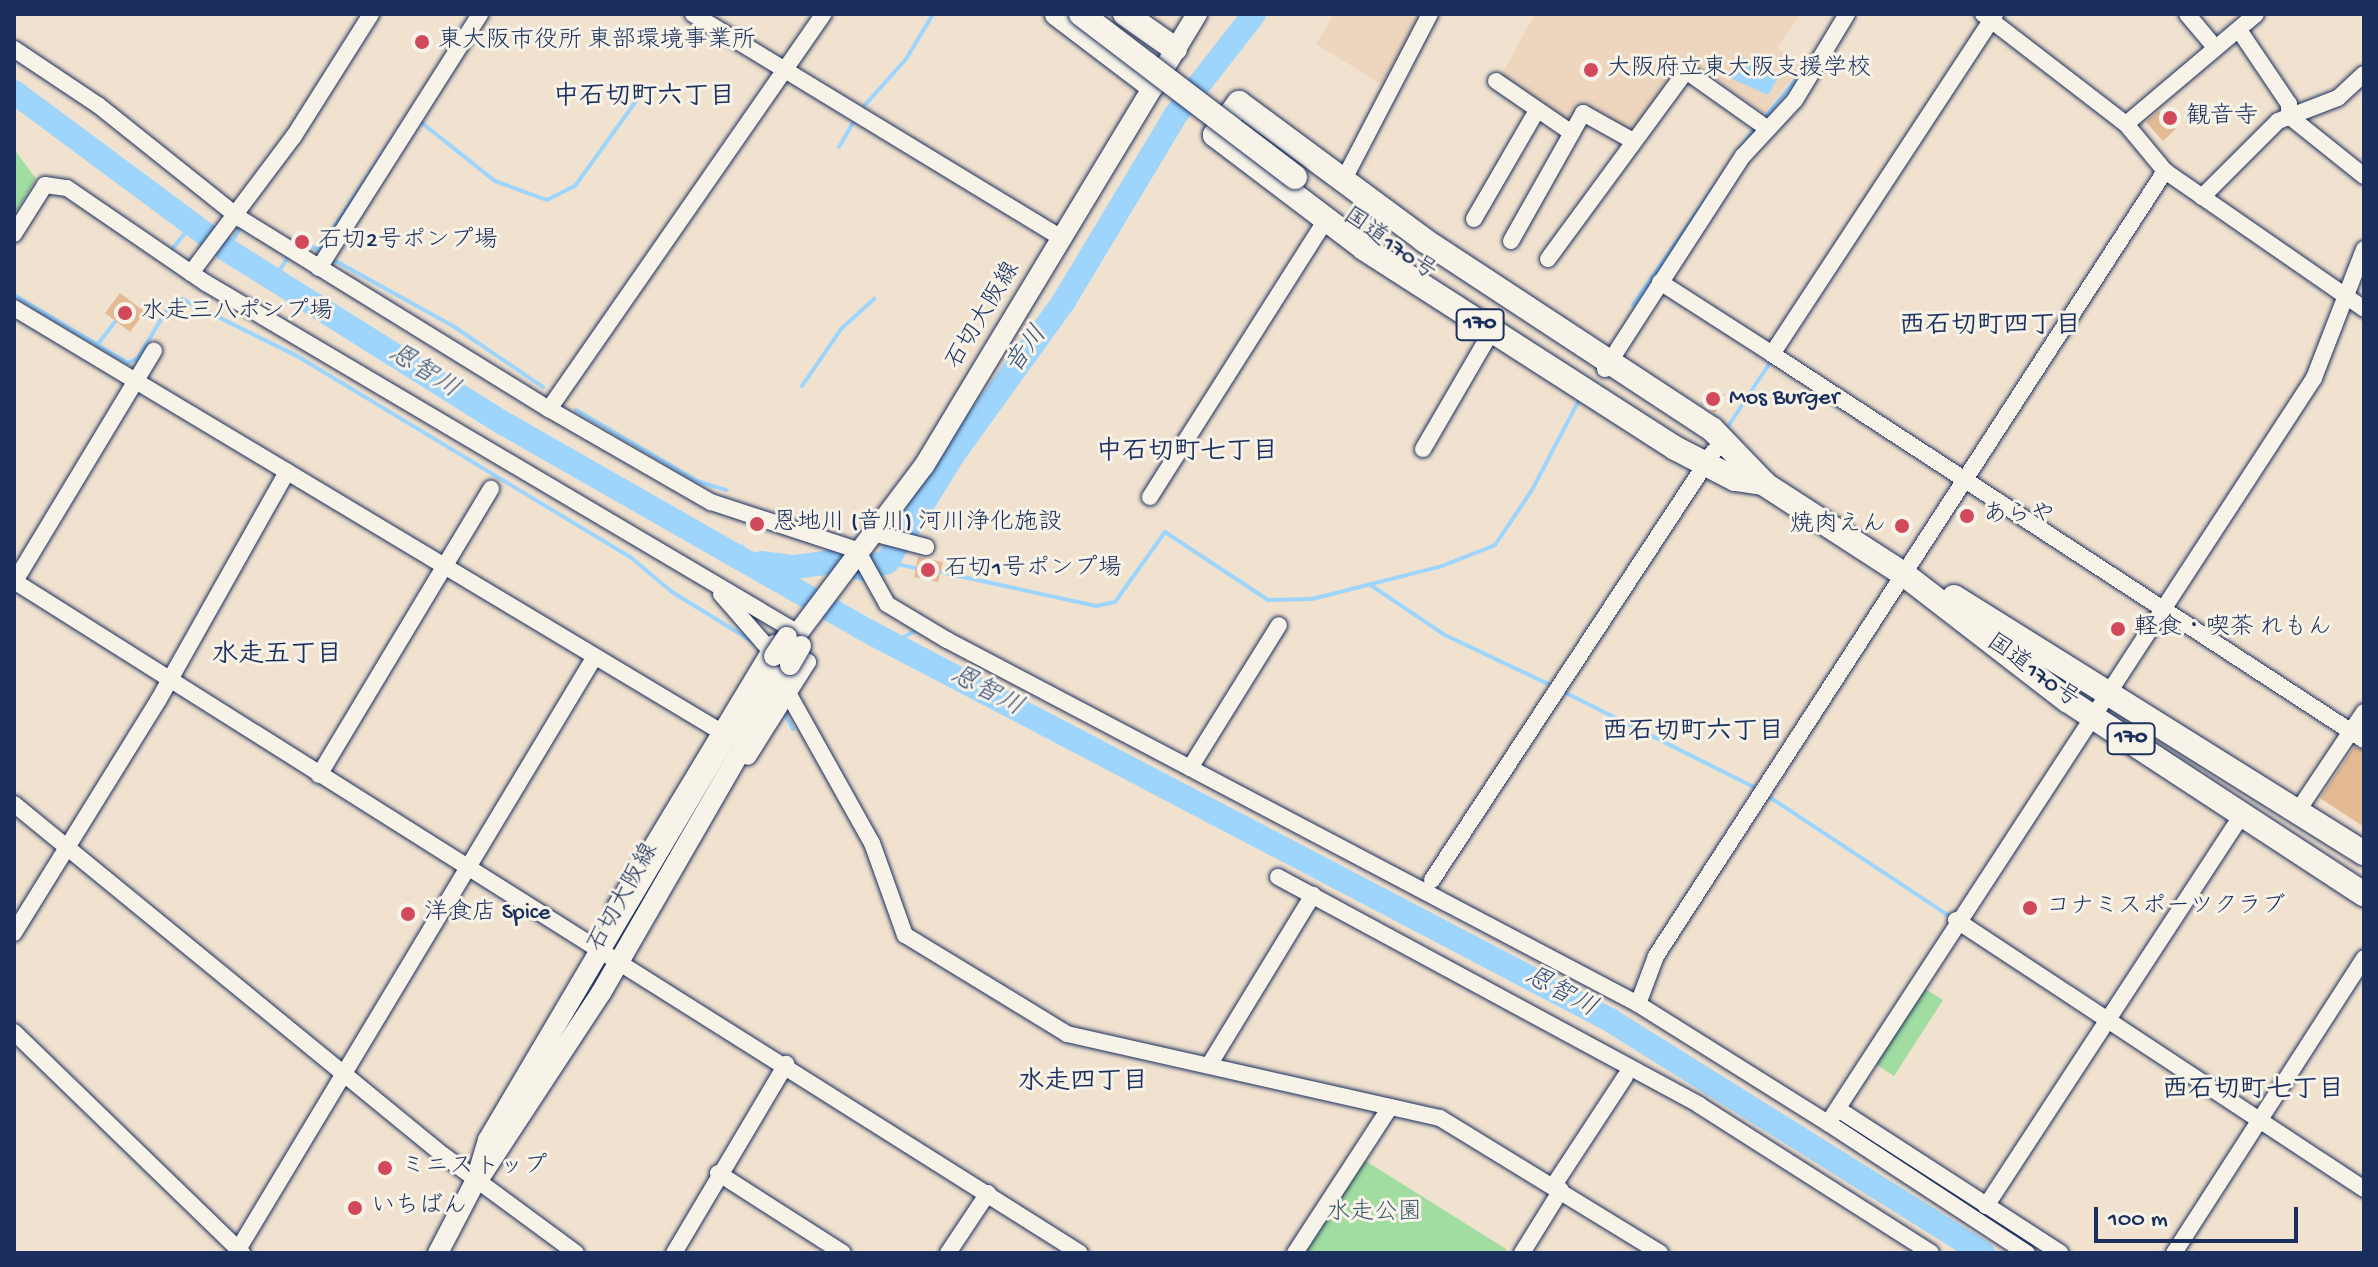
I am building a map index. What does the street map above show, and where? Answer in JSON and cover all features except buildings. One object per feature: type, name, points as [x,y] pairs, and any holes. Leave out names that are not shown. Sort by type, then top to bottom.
[{"type":"highway","points":[[1057,14],[1152,86]]},
{"type":"highway","name":"国道170号","points":[[1081,14],[1299,171],[1607,366],[1709,458]]},
{"type":"highway","name":"国道170号","points":[[1104,14],[1299,171],[1462,296],[1709,458]]},
{"type":"highway","points":[[1125,14],[1175,49]]},
{"type":"highway","name":"170","points":[[1239,103],[1343,181],[1607,366],[1712,429],[1764,483],[1735,479],[1709,458],[1491,332],[1326,220],[1215,135],[1239,103]]},
{"type":"highway","name":"国道170号","points":[[1764,483],[1905,575],[2091,714],[2364,894]]},
{"type":"highway","name":"国道170号","points":[[1905,575],[1926,579],[2108,689],[2364,853]]},
{"type":"main road","name":"石切大阪線","points":[[438,1253],[476,1180],[488,1140],[777,656],[797,636],[857,550],[881,536],[1197,14]]},
{"type":"main road","name":"石切大阪線","points":[[476,1180],[504,1149],[619,960],[674,862],[777,656]]},
{"type":"street","points":[[193,270],[232,214],[294,136],[371,14]]},
{"type":"street","points":[[319,268],[480,14]]},
{"type":"street","points":[[693,14],[1062,238]]},
{"type":"street","points":[[549,409],[824,14]]},
{"type":"street","points":[[1343,181],[1430,14]]},
{"type":"street","points":[[1607,366],[1743,156],[1795,100],[1847,14]]},
{"type":"street","points":[[2187,14],[2213,45]]},
{"type":"street","points":[[2126,124],[2213,45],[2239,30],[2256,14]]},
{"type":"street","points":[[1772,354],[1989,16],[2126,124],[2165,171],[2364,309]]},
{"type":"street","points":[[2239,30],[2289,104],[2289,116]]},
{"type":"street","points":[[14,49],[232,214],[549,409],[703,498],[857,550],[870,579],[887,604],[947,640],[1638,1004],[1986,1206],[2061,1253]]},
{"type":"street","points":[[1548,259],[1686,71],[1768,129]]},
{"type":"street","points":[[2202,197],[2289,116],[2338,98],[2364,74]]},
{"type":"street","points":[[1496,81],[1536,112],[1572,133]]},
{"type":"street","points":[[1474,219],[1536,112]]},
{"type":"street","points":[[1511,241],[1583,113],[1633,141]]},
{"type":"street","points":[[2289,116],[2364,176]]},
{"type":"street","points":[[1638,1004],[1656,956],[1967,481],[2165,171]]},
{"type":"street","points":[[14,234],[41,190],[58,184],[193,270],[797,636]]},
{"type":"street","points":[[1150,497],[1326,220]]},
{"type":"street","points":[[1833,1116],[1956,920],[2314,378],[2364,249]]},
{"type":"street","points":[[1660,282],[2358,736]]},
{"type":"street","points":[[14,308],[718,730]]},
{"type":"street","points":[[1423,449],[1491,332]]},
{"type":"street","points":[[154,351],[14,581],[319,775],[786,1064],[1080,1253]]},
{"type":"street","points":[[1432,880],[1709,458]]},
{"type":"street","points":[[14,933],[170,679],[287,472]]},
{"type":"street","points":[[319,775],[491,489]]},
{"type":"street","points":[[881,536],[917,545]]},
{"type":"street","points":[[713,584],[777,656]]},
{"type":"street","points":[[1190,768],[1279,625]]},
{"type":"street","points":[[674,862],[711,820],[808,662],[774,643],[777,656]]},
{"type":"street","points":[[600,949],[607,922],[718,730],[777,656]]},
{"type":"street","points":[[14,1032],[239,1252],[473,868],[594,658]]},
{"type":"street","points":[[788,693],[872,843],[901,932],[1067,1034],[1211,1062],[1453,1124],[1660,1253]]},
{"type":"street","points":[[2297,812],[2358,736],[2364,712]]},
{"type":"street","points":[[14,804],[476,1180],[576,1253]]},
{"type":"street","points":[[1986,1206],[2242,815]]},
{"type":"street","points":[[1278,877],[1673,1089],[1931,1253]]},
{"type":"street","points":[[1211,1062],[1313,895]]},
{"type":"street","points":[[1956,920],[2364,1189]]},
{"type":"street","points":[[2174,1253],[2364,958]]},
{"type":"street","points":[[674,1253],[718,1173],[786,1064]]},
{"type":"street","points":[[1522,1253],[1557,1188],[1625,1077]]},
{"type":"street","points":[[1295,1253],[1390,1107]]},
{"type":"street","points":[[1833,1116],[2027,1253]]},
{"type":"street","points":[[718,1173],[843,1253]]},
{"type":"street","points":[[948,1253],[988,1193]]},
{"type":"shaded area","points":[[1334,14],[1423,14],[1381,84],[1316,44]]},
{"type":"shaded area","name":"大阪府立東大阪支援学校","points":[[1535,14],[1801,14],[1777,48],[1803,63],[1765,113],[1686,59],[1637,129],[1628,133],[1582,105],[1565,123],[1500,77]]},
{"type":"green space","points":[[14,149],[36,179],[14,215]]},
{"type":"green space","points":[[1922,987],[1943,1000],[1894,1076],[1874,1063]]},
{"type":"green space","name":"水走公園","points":[[1364,1160],[1506,1249],[1507,1253],[1304,1253]]},
{"type":"water","points":[[1743,57],[1778,78],[1768,95],[1730,78]]},
{"type":"waterway","points":[[865,105],[906,59],[933,14]]},
{"type":"waterway","name":"音川","points":[[761,563],[795,567],[829,562],[864,569],[887,562],[953,455],[1064,301],[1177,113],[1254,14]]},
{"type":"waterway","points":[[1762,121],[1804,70]]},
{"type":"waterway","name":"恩智川","points":[[14,92],[227,250],[503,423],[860,627],[1610,1020],[1983,1253]]},
{"type":"waterway","points":[[422,123],[495,181],[547,200],[575,186],[636,101]]},
{"type":"waterway","points":[[294,246],[298,239],[319,250],[409,115]]},
{"type":"waterway","points":[[839,147],[855,119]]},
{"type":"waterway","points":[[1633,305],[1756,127]]},
{"type":"waterway","points":[[173,248],[193,223]]},
{"type":"waterway","points":[[227,250],[241,227]]},
{"type":"waterway","points":[[274,280],[288,257]]},
{"type":"waterway","points":[[334,260],[453,326],[543,387]]},
{"type":"waterway","points":[[14,295],[128,363],[138,358],[172,301],[182,299],[297,356],[629,556],[672,592],[755,643]]},
{"type":"waterway","points":[[802,386],[841,329],[874,299]]},
{"type":"waterway","points":[[97,345],[117,319]]},
{"type":"waterway","points":[[1729,425],[1773,358]]},
{"type":"waterway","points":[[936,571],[1096,606],[1115,602],[1165,532],[1268,600],[1312,599],[1442,566],[1495,545],[1532,490],[1579,400]]},
{"type":"waterway","points":[[576,410],[697,481],[727,490]]},
{"type":"waterway","points":[[737,558],[743,546]]},
{"type":"waterway","name":"音川","points":[[883,554],[894,551]]},
{"type":"waterway","points":[[887,562],[919,569]]},
{"type":"waterway","points":[[1369,584],[1445,635],[1548,684]]},
{"type":"waterway","points":[[892,644],[916,630]]},
{"type":"waterway","points":[[1564,692],[1756,788]]},
{"type":"waterway","points":[[786,716],[793,729]]},
{"type":"waterway","points":[[1771,798],[1949,916]]},
{"type":"place","name":"東大阪市役所 東部環境事業所","points":[[422,42]]},
{"type":"place","name":"大阪府立東大阪支援学校","points":[[1591,70]]},
{"type":"place","name":"観音寺","points":[[2170,118]]},
{"type":"place","name":"石切2号ポンプ場","points":[[302,242]]},
{"type":"place","name":"水走三八ポンプ場","points":[[125,313]]},
{"type":"place","name":"Mos Burger","points":[[1713,399]]},
{"type":"place","name":"あらや","points":[[1967,516]]},
{"type":"place","name":"恩地川 (音川) 河川浄化施設","points":[[757,524]]},
{"type":"place","name":"焼肉えん","points":[[1902,526]]},
{"type":"place","name":"石切1号ポンプ場","points":[[928,570]]},
{"type":"place","name":"軽食・喫茶 れもん","points":[[2118,629]]},
{"type":"place","name":"コナミスポーツクラブ","points":[[2030,908]]},
{"type":"place","name":"洋食店 Spice","points":[[408,914]]},
{"type":"place","name":"ミニストップ","points":[[385,1168]]},
{"type":"place","name":"いちばん","points":[[355,1208]]},
{"type":"district","name":"中石切町六丁目","points":[[644,99]]},
{"type":"district","name":"西石切町四丁目","points":[[1990,328]]},
{"type":"district","name":"中石切町七丁目","points":[[1187,454]]},
{"type":"district","name":"水走五丁目","points":[[277,657]]},
{"type":"district","name":"西石切町六丁目","points":[[1693,734]]},
{"type":"district","name":"水走四丁目","points":[[1083,1084]]},
{"type":"district","name":"西石切町七丁目","points":[[2253,1092]]}]
